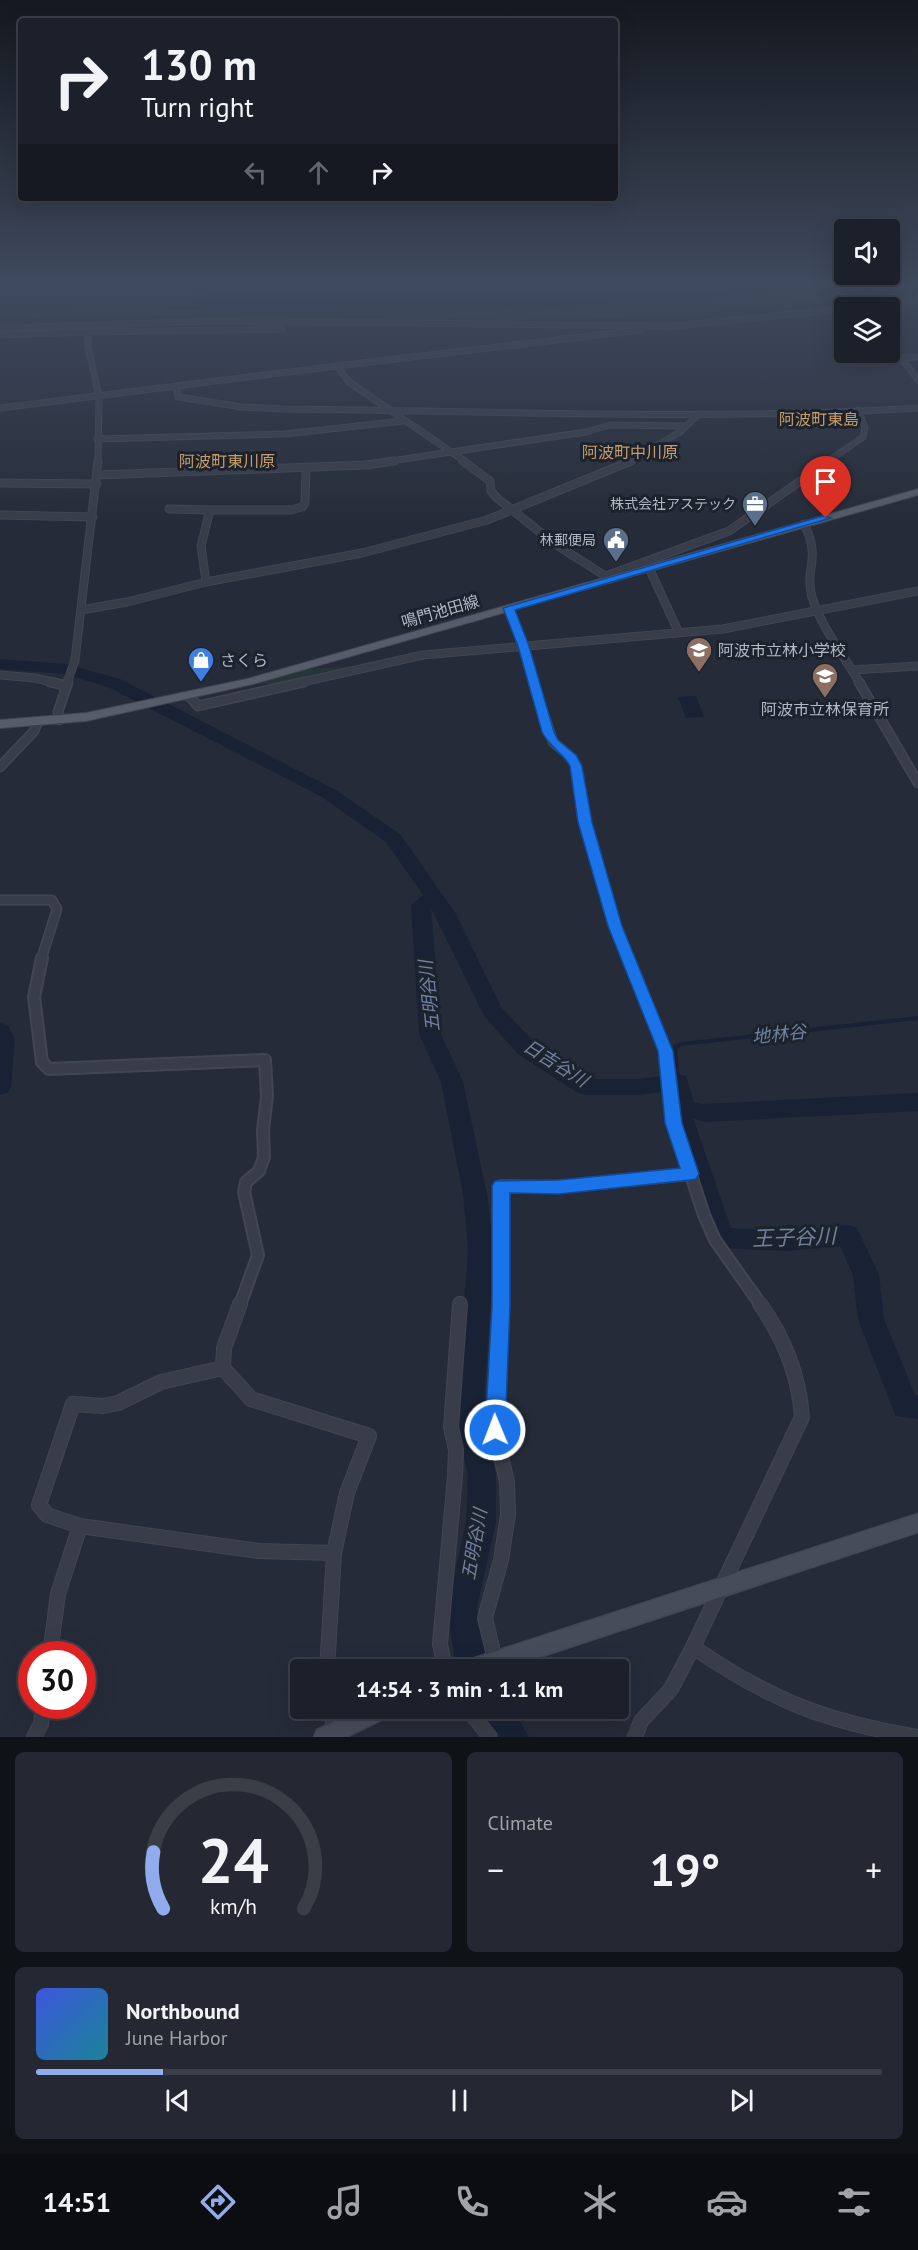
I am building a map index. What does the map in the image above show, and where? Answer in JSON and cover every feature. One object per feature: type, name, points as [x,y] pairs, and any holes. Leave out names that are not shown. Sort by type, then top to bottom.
[{"type":"main road","name":"鳴門池田線","points":[[0,724],[59,720],[190,697],[918,492]]},
{"type":"street","points":[[59,720],[58,712],[74,665],[98,476],[99,396],[92,366]]},
{"type":"street","points":[[0,408],[337,366]]},
{"type":"street","points":[[337,366],[349,382],[484,475],[490,481],[490,491],[555,544],[608,578],[729,531],[750,517],[863,437],[864,428],[858,410]]},
{"type":"street","points":[[907,366],[918,380]]},
{"type":"street","points":[[176,386],[178,398],[242,408],[699,414],[918,408]]},
{"type":"street","points":[[81,610],[127,602],[206,582],[392,546],[512,510],[631,461],[680,432],[699,414]]},
{"type":"street","points":[[97,439],[285,434],[403,421]]},
{"type":"street","points":[[98,476],[366,465],[586,432],[610,426],[684,426]]},
{"type":"street","points":[[169,509],[291,510],[302,507],[305,503],[306,468]]},
{"type":"street","points":[[0,483],[97,484]]},
{"type":"street","points":[[206,582],[201,546],[210,510]]},
{"type":"street","points":[[0,515],[93,517]]},
{"type":"street","points":[[804,524],[816,548],[816,562],[809,584],[810,594],[918,783]]},
{"type":"street","points":[[649,568],[679,633]]},
{"type":"street","points":[[190,697],[198,706],[400,659],[733,627],[918,591]]},
{"type":"street","points":[[508,608],[523,646],[548,732],[553,742],[572,758],[576,766],[585,822],[615,926],[666,1051],[672,1112],[690,1174],[715,1240],[778,1329],[800,1388],[802,1417],[723,1585],[671,1689],[641,1721],[635,1737]]},
{"type":"street","points":[[853,670],[918,666]]},
{"type":"street","points":[[0,675],[35,678],[68,685]]},
{"type":"street","points":[[0,767],[34,731],[38,722]]},
{"type":"street","points":[[0,900],[52,900],[57,909],[39,967],[34,997],[42,1062],[49,1070],[198,1061],[265,1060],[267,1096],[263,1130],[264,1157],[259,1171],[246,1182],[244,1191],[258,1255],[224,1348],[223,1368],[251,1399],[369,1436],[347,1493],[334,1553],[328,1659]]},
{"type":"street","points":[[483,1659],[485,1618],[501,1560],[508,1515],[507,1482],[495,1430],[494,1405],[501,1306],[501,1186],[559,1187],[690,1174]]},
{"type":"street","points":[[443,1659],[440,1644],[455,1476],[456,1450],[451,1427],[460,1303]]},
{"type":"street","points":[[223,1368],[161,1382],[111,1405],[73,1404],[39,1505],[47,1515],[80,1526],[259,1551],[334,1553]]},
{"type":"street","points":[[498,1659],[918,1523]]},
{"type":"street","points":[[52,1641],[58,1594],[80,1526]]},
{"type":"street","points":[[693,1647],[730,1674],[808,1710],[862,1728],[918,1737]]},
{"type":"street","points":[[34,1737],[42,1719]]},
{"type":"street","points":[[331,1719],[331,1735],[362,1719]]},
{"type":"street","points":[[476,1719],[490,1737]]},
{"type":"shaded area","points":[[359,666],[287,684],[256,684],[306,669]]},
{"type":"water","points":[[696,696],[704,717],[686,718],[678,697]]},
{"type":"waterway","name":"五明谷川","points":[[0,664],[66,669],[114,683],[328,793],[393,838],[446,914],[492,1011],[526,1048],[586,1087],[638,1087],[678,1082],[684,1107]]},
{"type":"waterway","name":"五明谷川","points":[[433,898],[421,905],[430,1034],[452,1082],[475,1194],[481,1251],[469,1417],[482,1475],[481,1523],[462,1607],[468,1659]]},
{"type":"waterway","name":"地林谷","points":[[678,1082],[675,1047],[681,1044],[918,1018]]},
{"type":"waterway","points":[[0,1031],[4,1039],[0,1087]]},
{"type":"waterway","name":"日吉谷川","points":[[684,1107],[703,1113],[918,1102]]},
{"type":"waterway","name":"王子谷川","points":[[684,1107],[680,1114],[682,1124],[722,1238],[787,1241],[848,1235],[866,1275],[871,1319],[906,1407],[918,1407]]},
{"type":"waterway","name":"五明谷川","points":[[499,1719],[513,1737]]},
{"type":"place","name":"株式会社アステック","points":[[755,527]]},
{"type":"place","name":"林郵便局","points":[[616,563]]},
{"type":"place","name":"阿波市立林小学校","points":[[699,673]]},
{"type":"place","name":"さくら","points":[[201,683]]},
{"type":"place","name":"阿波市立林保育所","points":[[825,699]]},
{"type":"district","name":"阿波町東島","points":[[819,419]]},
{"type":"district","name":"阿波町中川原","points":[[630,452]]},
{"type":"district","name":"阿波町東川原","points":[[227,461]]},
{"type":"route","points":[[495,1430],[494,1405],[501,1306],[501,1186],[559,1187],[690,1174],[674,1123],[666,1051],[615,926],[585,822],[576,766],[572,758],[553,742],[548,732],[523,646],[513,615],[508,608],[826,518]]}]
